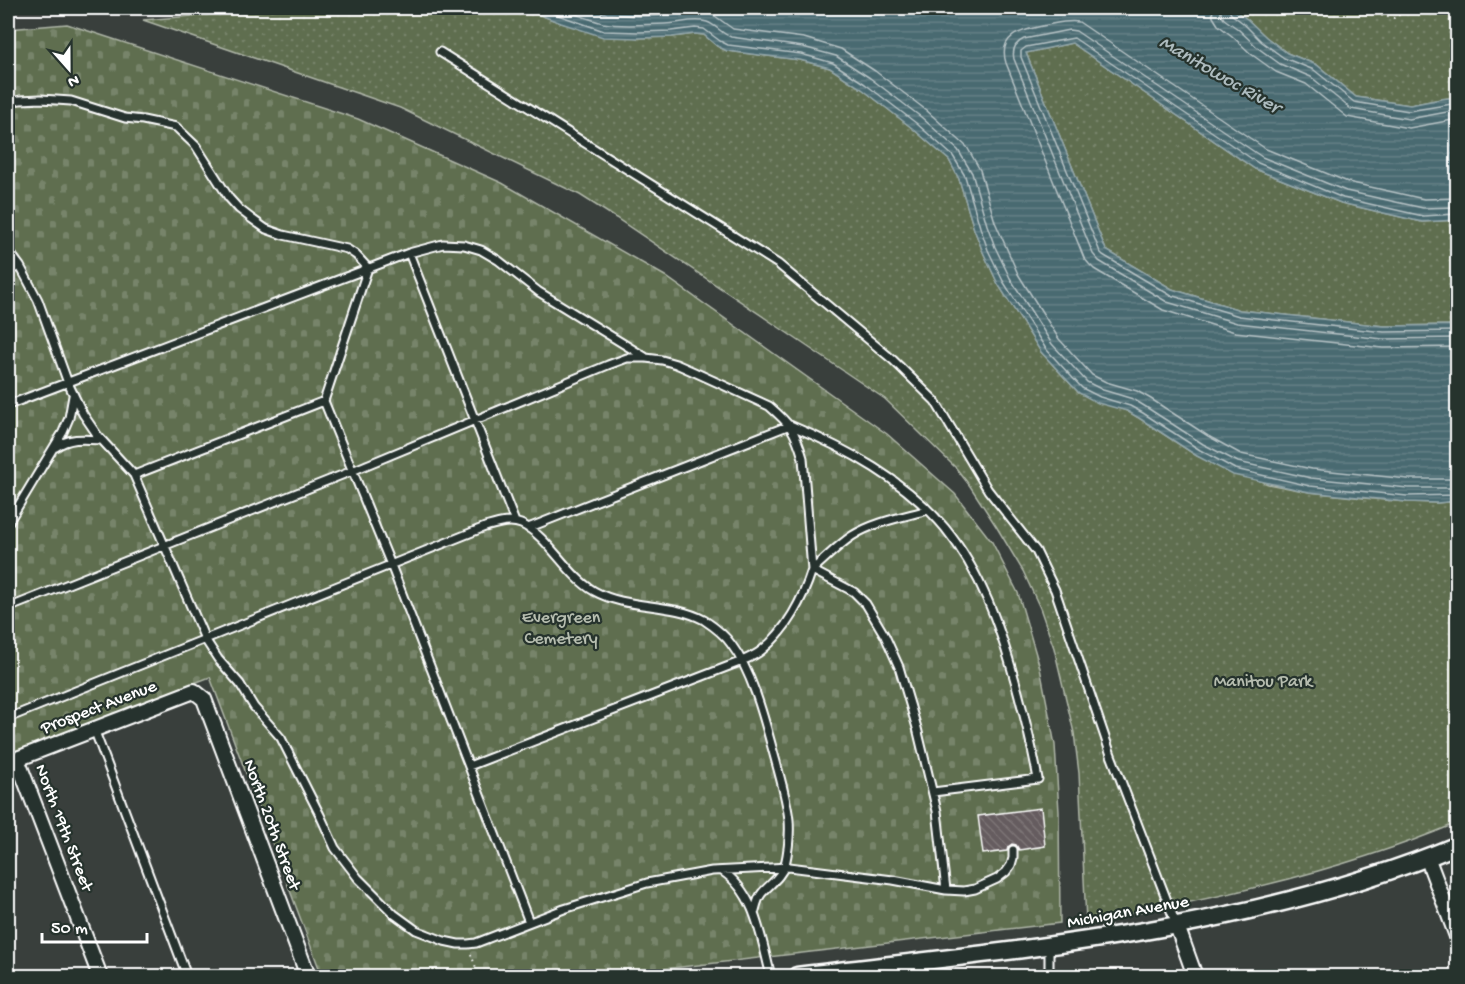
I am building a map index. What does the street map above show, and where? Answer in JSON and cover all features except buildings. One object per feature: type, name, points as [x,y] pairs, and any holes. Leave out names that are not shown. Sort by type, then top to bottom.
[{"type":"street","name":"Prospect Avenue","points":[[17,759],[194,691]]},
{"type":"street","name":"North 20th Street","points":[[194,691],[204,699],[308,976]]},
{"type":"street","name":"North 19th Street","points":[[17,759],[100,976]]},
{"type":"street","name":"Michigan Avenue","points":[[797,976],[1076,943],[1177,926],[1324,891],[1427,858],[1458,844]]},
{"type":"street","points":[[1427,858],[1458,939]]},
{"type":"street","points":[[1177,926],[1195,976]]},
{"type":"lane","points":[[440,52],[778,264],[893,360],[935,401],[988,490],[1036,551],[1055,590],[1111,755],[1177,926]]},
{"type":"lane","points":[[8,103],[41,99],[71,101],[111,115],[176,127],[196,146],[228,198],[239,210],[267,229],[283,235],[347,249],[368,268]]},
{"type":"lane","points":[[8,405],[368,268],[442,244],[464,245],[481,250],[498,260],[539,292],[646,358]]},
{"type":"lane","points":[[8,250],[20,266],[38,300],[73,395],[83,414],[101,440],[134,475],[205,639],[218,659],[240,684],[254,708],[281,738],[335,848],[358,878],[394,914],[416,930],[444,941],[468,945],[564,909],[646,883],[722,871],[784,867],[814,869],[946,890],[975,889],[997,879],[1006,872],[1011,865],[1013,850]]},
{"type":"lane","points":[[410,253],[515,522]]},
{"type":"lane","points":[[8,271],[20,266]]},
{"type":"lane","points":[[368,268],[324,401],[391,565],[529,922]]},
{"type":"lane","points":[[8,608],[352,471],[608,364],[627,358],[646,358],[676,363],[769,406],[790,425],[836,446],[869,465],[898,484],[927,510],[959,547],[988,600],[1000,632],[1023,709],[1038,779],[933,792]]},
{"type":"lane","points":[[8,524],[69,418],[73,395]]},
{"type":"lane","points":[[134,475],[324,401]]},
{"type":"lane","points":[[528,528],[790,425]]},
{"type":"lane","points":[[469,766],[742,661],[761,651],[771,642],[801,598],[812,570],[803,458],[798,440],[790,425]]},
{"type":"lane","points":[[52,451],[67,440],[101,440]]},
{"type":"lane","points":[[812,570],[852,536],[863,530],[927,510]]},
{"type":"lane","points":[[8,715],[485,527],[515,522],[528,528],[549,546],[564,565],[594,591],[615,599],[693,615],[707,622],[731,643],[742,661],[758,698],[789,820],[789,839],[784,867],[757,901],[754,914]]},
{"type":"lane","points":[[812,570],[854,592],[866,604],[885,636],[899,667],[933,792],[941,837],[946,890]]},
{"type":"lane","points":[[94,729],[187,976]]},
{"type":"lane","points":[[722,871],[732,878],[748,899],[771,976]]},
{"type":"lane","points":[[1049,945],[1049,976]]},
{"type":"path","points":[[1346,8],[1394,18],[1410,8]]},
{"type":"path","points":[[1435,8],[1458,16]]},
{"type":"path","points":[[468,945],[479,976]]},
{"type":"green space","name":"Manitou Park","points":[[292,8],[522,8],[561,23],[638,38],[704,35],[727,51],[800,60],[830,68],[862,89],[949,160],[959,179],[974,229],[998,284],[1041,352],[1079,393],[1127,411],[1197,456],[1268,484],[1309,492],[1407,502],[1457,501],[1457,823],[1367,856],[1274,883],[1180,904],[1086,921],[1079,773],[1074,733],[1054,648],[1040,608],[1023,571],[970,486],[956,468],[885,399],[580,195],[400,108],[143,20]]},
{"type":"green space","points":[[1231,8],[1457,8],[1457,97],[1410,105],[1356,97],[1317,65],[1287,53]]},
{"type":"green space","name":"Evergreen Cemetery","points":[[67,24],[358,119],[502,183],[665,276],[887,434],[955,494],[992,542],[1018,593],[1040,668],[1055,745],[1059,812],[1060,923],[604,976],[322,976],[210,677],[8,755],[8,29]]},
{"type":"green space","points":[[1072,43],[1255,169],[1341,203],[1422,222],[1457,220],[1457,325],[1384,326],[1240,310],[1172,289],[1106,250],[1026,53]]},
{"type":"water","name":"Manitowoc River","points":[[522,8],[1231,8],[1287,53],[1317,65],[1356,97],[1410,105],[1457,97],[1457,220],[1422,222],[1341,203],[1255,169],[1072,43],[1026,53],[1106,250],[1172,289],[1240,310],[1384,326],[1457,325],[1457,501],[1407,502],[1309,492],[1233,475],[1197,456],[1127,411],[1098,403],[1079,393],[1041,352],[998,284],[974,229],[959,179],[949,160],[862,89],[830,68],[800,60],[727,51],[704,35],[603,37]]}]
